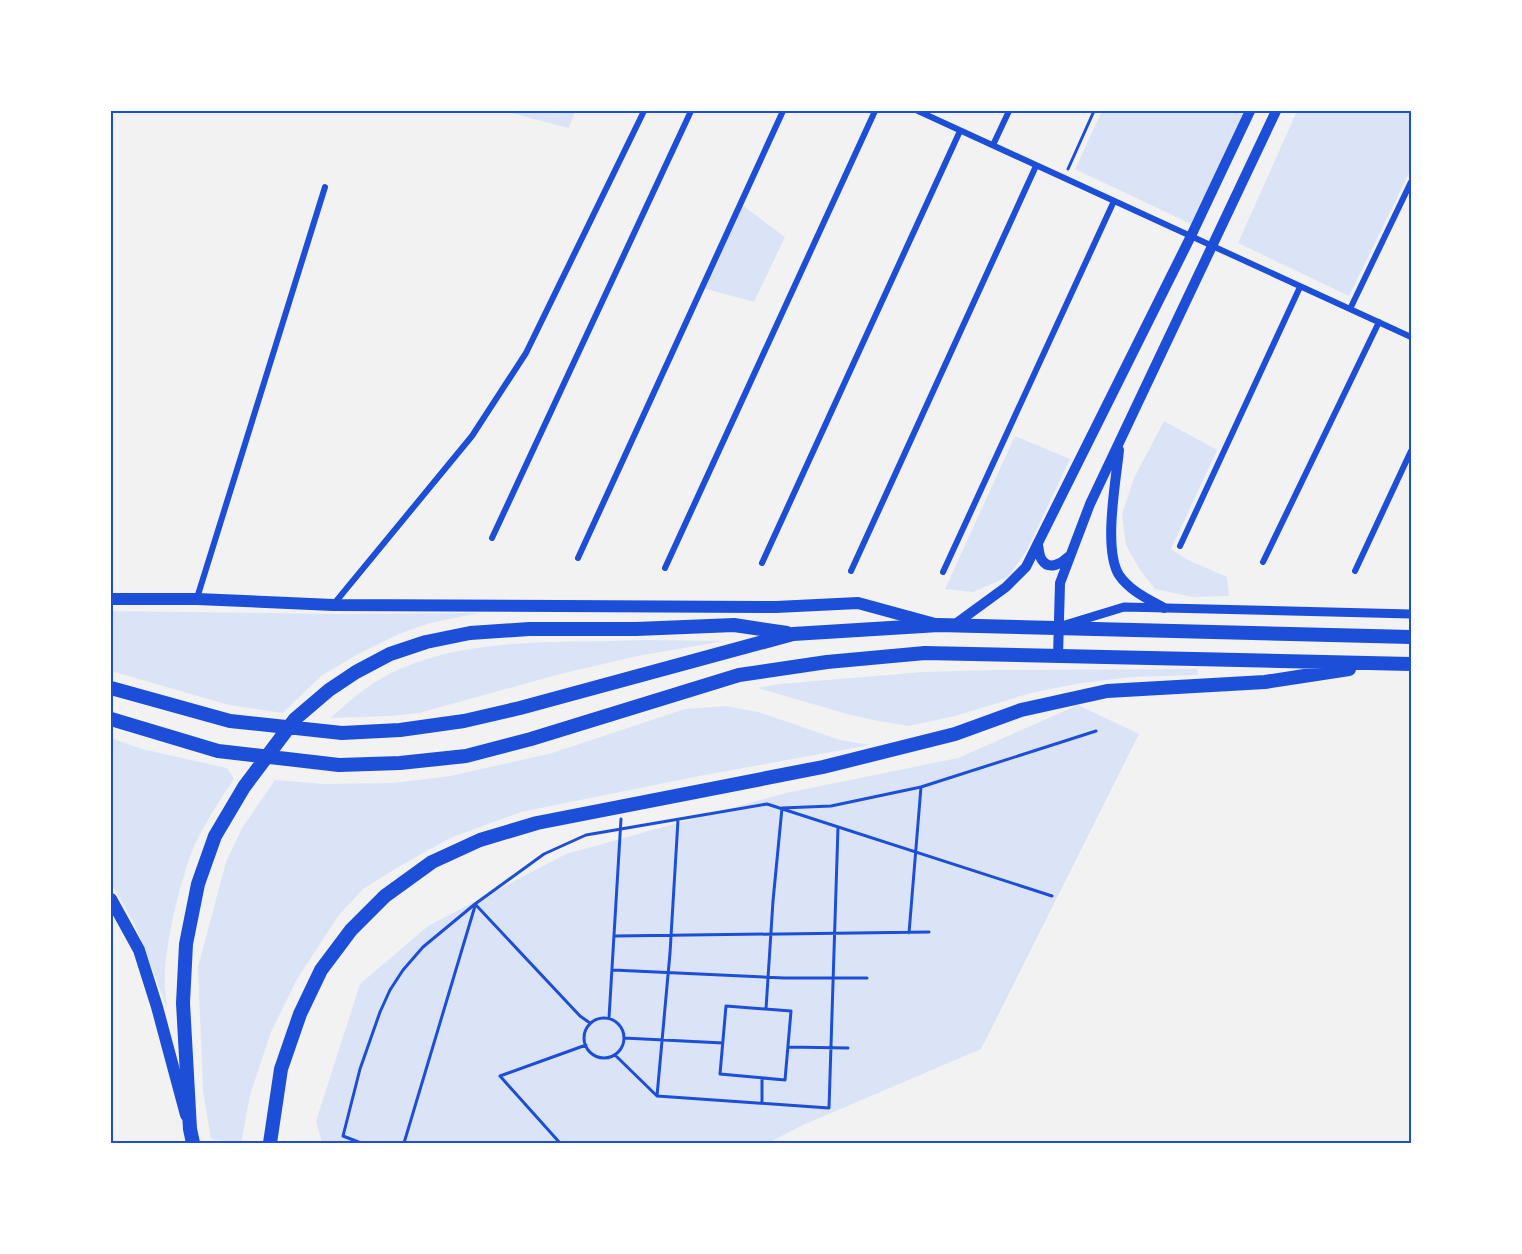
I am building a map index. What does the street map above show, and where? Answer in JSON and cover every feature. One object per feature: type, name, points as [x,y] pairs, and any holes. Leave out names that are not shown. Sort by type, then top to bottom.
[{"type":"highway","points":[[193,1143],[189,1129],[183,1003],[186,944],[198,884],[215,836],[244,787],[296,719],[330,690],[356,672],[390,654],[426,642],[470,633],[529,629],[735,625],[793,634]]},
{"type":"highway","points":[[111,688],[230,720],[342,733],[400,730],[464,721],[793,634],[954,625],[1411,637]]},
{"type":"highway","points":[[111,719],[218,751],[339,765],[400,763],[466,756],[750,674],[826,662],[925,653],[1411,664]]},
{"type":"highway","points":[[270,1140],[281,1069],[300,1014],[321,970],[351,930],[385,896],[432,862],[480,840],[537,823],[823,767],[955,734],[1021,710],[1107,691],[1265,682],[1383,664]]},
{"type":"main road","points":[[954,625],[1006,587],[1026,567],[1191,236],[1250,111]]},
{"type":"main road","points":[[1058,657],[1060,583],[1090,504],[1120,440],[1218,249],[1276,111]]},
{"type":"main road","points":[[1120,440],[1111,552],[1119,574],[1137,593],[1164,608]]},
{"type":"main road","points":[[1038,544],[1041,559],[1046,564],[1057,566],[1071,553]]},
{"type":"main road","points":[[111,600],[197,599],[333,605],[776,607],[858,603],[939,625]]},
{"type":"main road","points":[[111,899],[139,950],[157,1007],[189,1129]]},
{"type":"street","points":[[333,605],[472,436],[526,353],[644,111]]},
{"type":"street","points":[[492,538],[691,111]]},
{"type":"street","points":[[578,558],[783,111]]},
{"type":"street","points":[[665,568],[875,111]]},
{"type":"street","points":[[918,111],[1411,337]]},
{"type":"street","points":[[993,145],[1009,111]]},
{"type":"street","points":[[762,563],[960,131]]},
{"type":"street","points":[[851,571],[1036,165]]},
{"type":"street","points":[[1350,309],[1411,182]]},
{"type":"street","points":[[197,599],[325,188]]},
{"type":"street","points":[[944,572],[1114,201]]},
{"type":"street","points":[[1180,546],[1300,286]]},
{"type":"street","points":[[1263,562],[1379,322]]},
{"type":"street","points":[[1355,571],[1411,451]]},
{"type":"street","points":[[1059,627],[1124,607],[1411,614]]},
{"type":"path","points":[[1064,178],[1094,111]]},
{"type":"path","points":[[782,808],[831,806],[921,787],[1096,731]]},
{"type":"path","points":[[909,933],[921,787]]},
{"type":"path","points":[[362,1143],[343,1136],[367,1048],[390,990],[423,947],[475,904],[544,854],[586,835],[767,804],[1052,896]]},
{"type":"path","points":[[609,1018],[622,807]]},
{"type":"path","points":[[766,1009],[782,808]]},
{"type":"path","points":[[657,1096],[669,973],[678,820]]},
{"type":"path","points":[[615,1054],[657,1096],[830,1108],[838,827]]},
{"type":"path","points":[[475,904],[580,1016],[590,1023]]},
{"type":"path","points":[[404,1143],[475,904]]},
{"type":"path","points":[[615,936],[928,932]]},
{"type":"path","points":[[613,970],[768,977],[867,978]]},
{"type":"path","points":[[726,1006],[791,1011],[785,1080],[720,1074],[723,1043],[726,1006]]},
{"type":"path","points":[[609,1018],[620,1025],[624,1038],[620,1050],[615,1054],[603,1058],[597,1057],[586,1045],[584,1035],[590,1023],[609,1018]]},
{"type":"path","points":[[624,1038],[723,1043]]},
{"type":"path","points":[[560,1143],[500,1076],[586,1045]]},
{"type":"path","points":[[788,1047],[848,1048]]},
{"type":"path","points":[[762,1077],[762,1103]]},
{"type":"shaded area","points":[[503,111],[575,111],[569,128]]},
{"type":"shaded area","points":[[1102,111],[1245,111],[1191,224],[1075,169]]},
{"type":"shaded area","points":[[1297,111],[1411,111],[1411,169],[1349,296],[1238,243]]},
{"type":"shaded area","points":[[742,205],[785,237],[754,302],[703,288]]},
{"type":"shaded area","points":[[1164,421],[1217,450],[1171,549],[1188,560],[1227,577],[1229,596],[1192,597],[1155,589],[1140,570],[1126,545],[1122,514],[1134,478]]},
{"type":"shaded area","points":[[1015,436],[1070,459],[1027,550],[1008,577],[973,592],[945,589]]},
{"type":"shaded area","points":[[111,611],[479,613],[430,623],[399,634],[358,654],[321,676],[283,713],[229,705],[111,671]]},
{"type":"shaded area","points":[[645,640],[724,641],[638,656],[560,674],[419,713],[331,718],[377,681],[407,666],[440,655],[508,644]]},
{"type":"shaded area","points":[[1197,669],[1198,675],[1132,677],[1081,683],[1031,693],[955,716],[909,726],[847,714],[758,688],[779,684],[923,672]]},
{"type":"shaded area","points":[[1078,705],[1139,734],[981,1049],[803,1125],[768,1143],[322,1143],[316,1121],[360,984],[428,926],[566,854],[786,793],[958,758]]},
{"type":"shaded area","points":[[725,706],[758,712],[840,740],[870,745],[521,812],[450,838],[400,866],[363,889],[339,915],[297,979],[271,1032],[250,1095],[241,1143],[211,1139],[203,1091],[198,967],[226,862],[242,828],[275,780],[325,784],[393,783],[450,776],[552,753],[685,709]]},
{"type":"shaded area","points":[[111,738],[142,749],[227,768],[234,779],[200,834],[185,871],[168,945],[165,980],[167,1008],[133,921],[111,883]]}]
